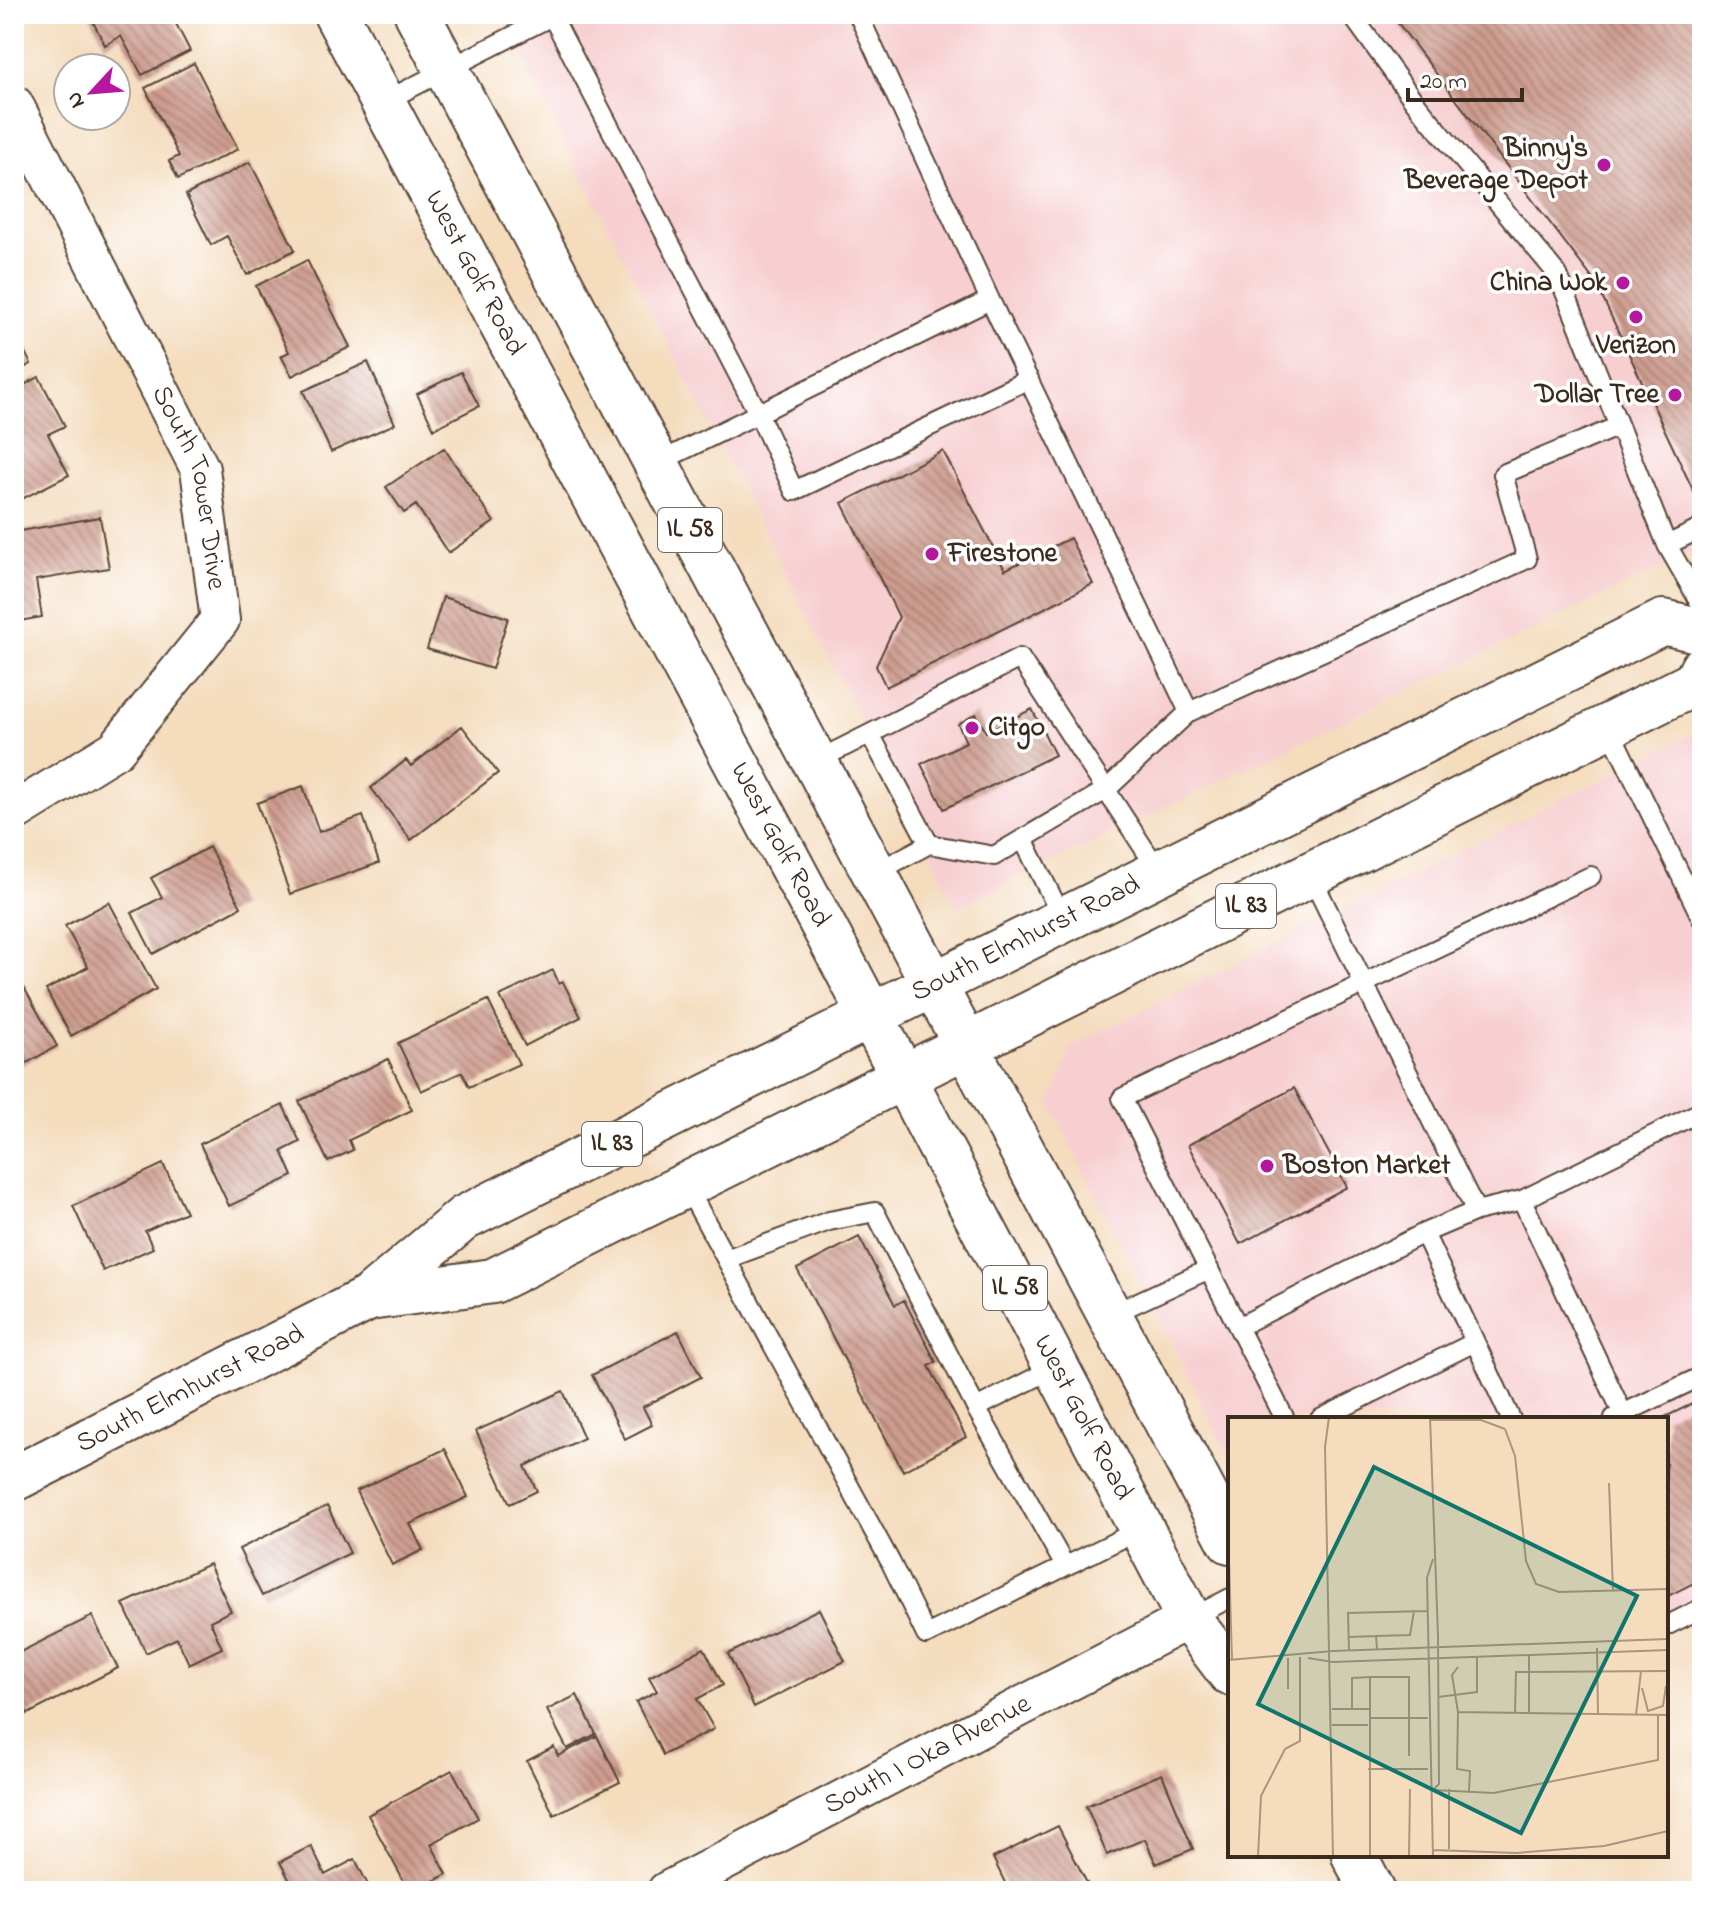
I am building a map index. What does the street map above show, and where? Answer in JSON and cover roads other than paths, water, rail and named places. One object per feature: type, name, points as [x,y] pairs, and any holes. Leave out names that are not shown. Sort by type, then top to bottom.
[{"type":"main road","name":"West Golf Road","points":[[336,14],[871,1015],[1189,1619],[1228,1670]]},
{"type":"main road","name":"IL 58","points":[[417,14],[1228,1537]]},
{"type":"main road","name":"South Elmhurst Road","points":[[14,1479],[369,1298],[464,1218],[1663,622],[1702,631]]},
{"type":"main road","name":"South Elmhurst Road","points":[[369,1298],[493,1281],[1695,683],[1702,669]]},
{"type":"street","name":"South Tower Drive","points":[[14,105],[26,160],[200,469],[220,620],[116,749],[14,812]]},
{"type":"street","name":"South I Oka Avenue","points":[[667,1891],[1189,1619]]},
{"type":"lane","points":[[858,14],[990,300],[1189,712]]},
{"type":"lane","points":[[1351,14],[1414,101],[1558,275],[1667,545],[1702,606]]},
{"type":"lane","points":[[383,102],[553,15],[758,413],[794,491],[1029,379]]},
{"type":"lane","points":[[655,464],[990,300]]},
{"type":"lane","points":[[873,874],[929,844],[994,856],[1106,790],[1189,712],[1527,559],[1503,474],[1619,426]]},
{"type":"lane","points":[[1667,545],[1702,528]]},
{"type":"lane","points":[[814,762],[1020,658],[1160,873]]},
{"type":"lane","points":[[1608,726],[1702,919]]},
{"type":"lane","points":[[870,734],[929,844]]},
{"type":"lane","points":[[1023,839],[1064,921]]},
{"type":"lane","points":[[1310,874],[1476,1211]]},
{"type":"lane","points":[[1284,1417],[1122,1098],[1591,876]]},
{"type":"lane","points":[[1238,1327],[1424,1233],[1476,1211],[1522,1200],[1702,1111]]},
{"type":"lane","points":[[686,1185],[891,1563],[926,1635],[1141,1529]]},
{"type":"lane","points":[[1522,1200],[1617,1416],[1702,1376]]},
{"type":"lane","points":[[726,1259],[829,1221],[875,1212],[976,1408],[1065,1566]]},
{"type":"lane","points":[[1424,1233],[1510,1417]]},
{"type":"lane","points":[[1109,1315],[1209,1269]]},
{"type":"lane","points":[[1324,1417],[1475,1342]]},
{"type":"lane","points":[[976,1408],[1056,1367]]},
{"type":"lane","points":[[1189,1619],[1228,1599]]},
{"type":"lane","points":[[1668,1625],[1702,1608]]},
{"type":"place","name":"Binny's Beverage Depot","points":[[1604,165]]},
{"type":"place","name":"China Wok","points":[[1623,283]]},
{"type":"place","name":"Verizon","points":[[1636,317]]},
{"type":"place","name":"Dollar Tree","points":[[1675,395]]},
{"type":"place","name":"Firestone","points":[[932,554]]},
{"type":"place","name":"Citgo","points":[[972,728]]},
{"type":"place","name":"Boston Market","points":[[1267,1166]]}]
